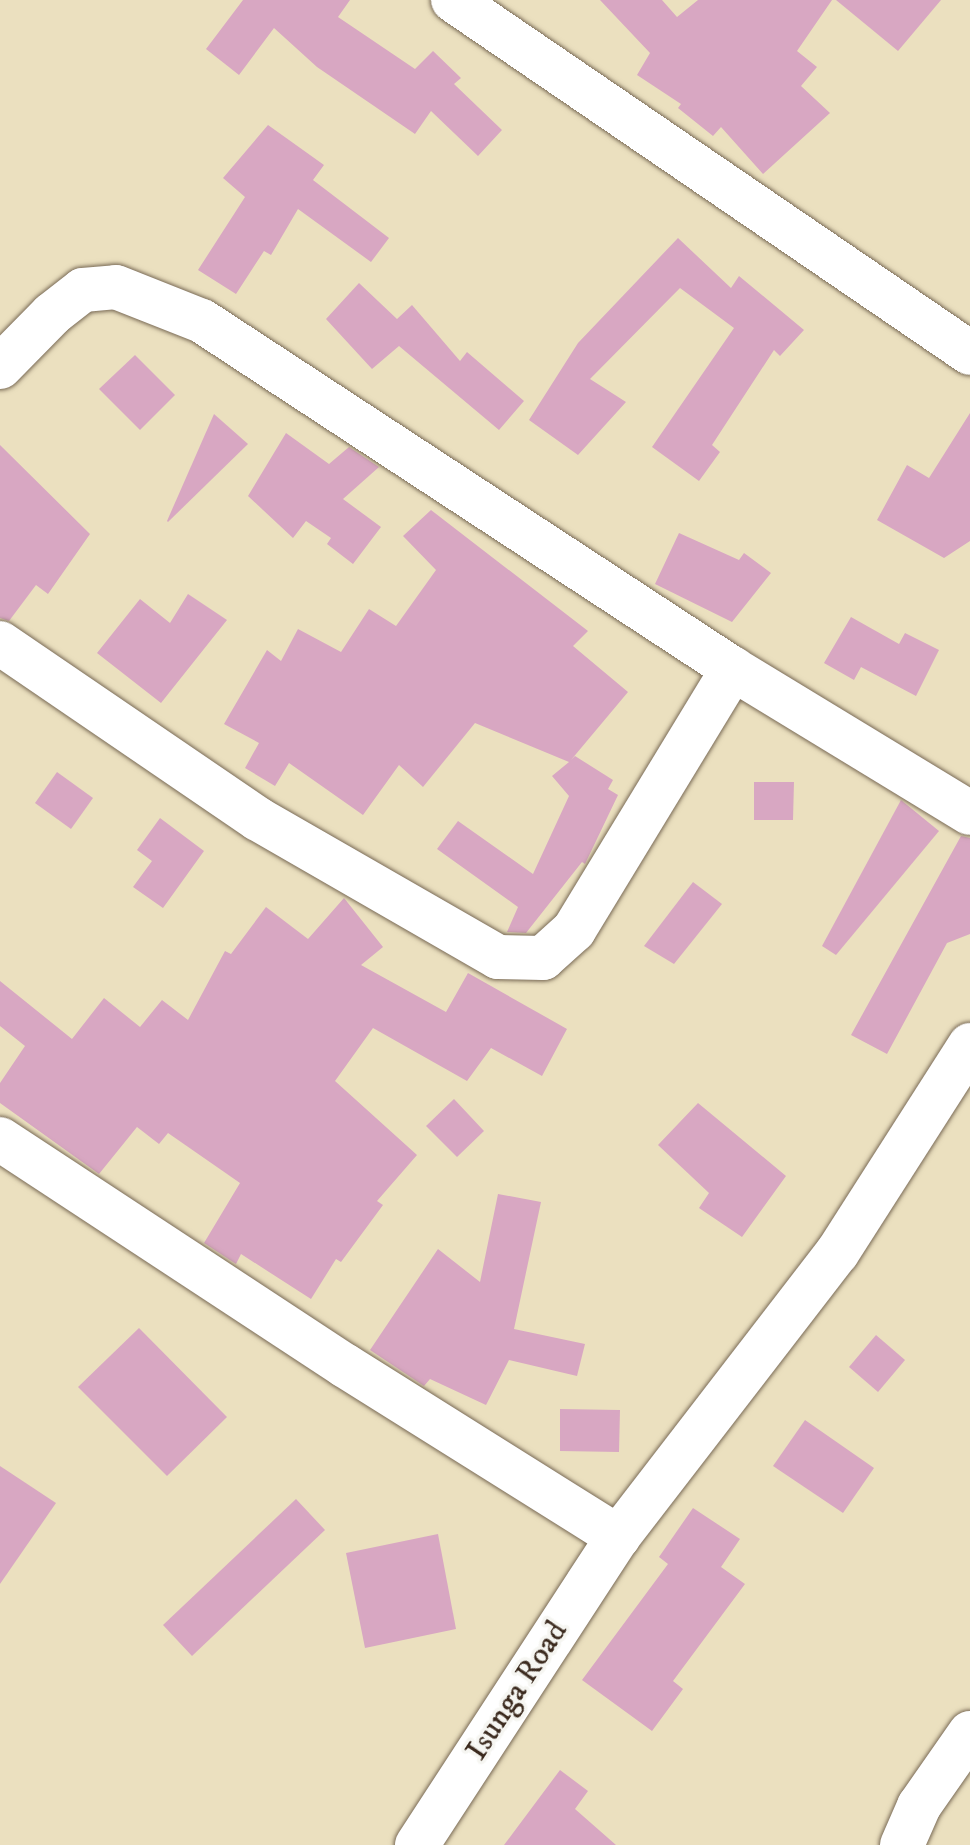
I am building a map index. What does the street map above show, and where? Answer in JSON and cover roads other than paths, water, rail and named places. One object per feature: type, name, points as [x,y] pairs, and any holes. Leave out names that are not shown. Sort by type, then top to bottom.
[{"type":"street","points":[[453,0],[970,353]]},
{"type":"street","points":[[0,367],[52,314],[83,290],[116,287],[202,321],[733,669],[970,813]]},
{"type":"street","points":[[0,643],[258,819],[498,957],[543,958],[574,930],[733,669]]},
{"type":"street","name":"Isunga Road","points":[[417,1845],[618,1537],[837,1253],[970,1045]]},
{"type":"street","points":[[0,1139],[344,1365],[618,1537]]},
{"type":"street","points":[[902,1845],[919,1806],[970,1733]]}]
